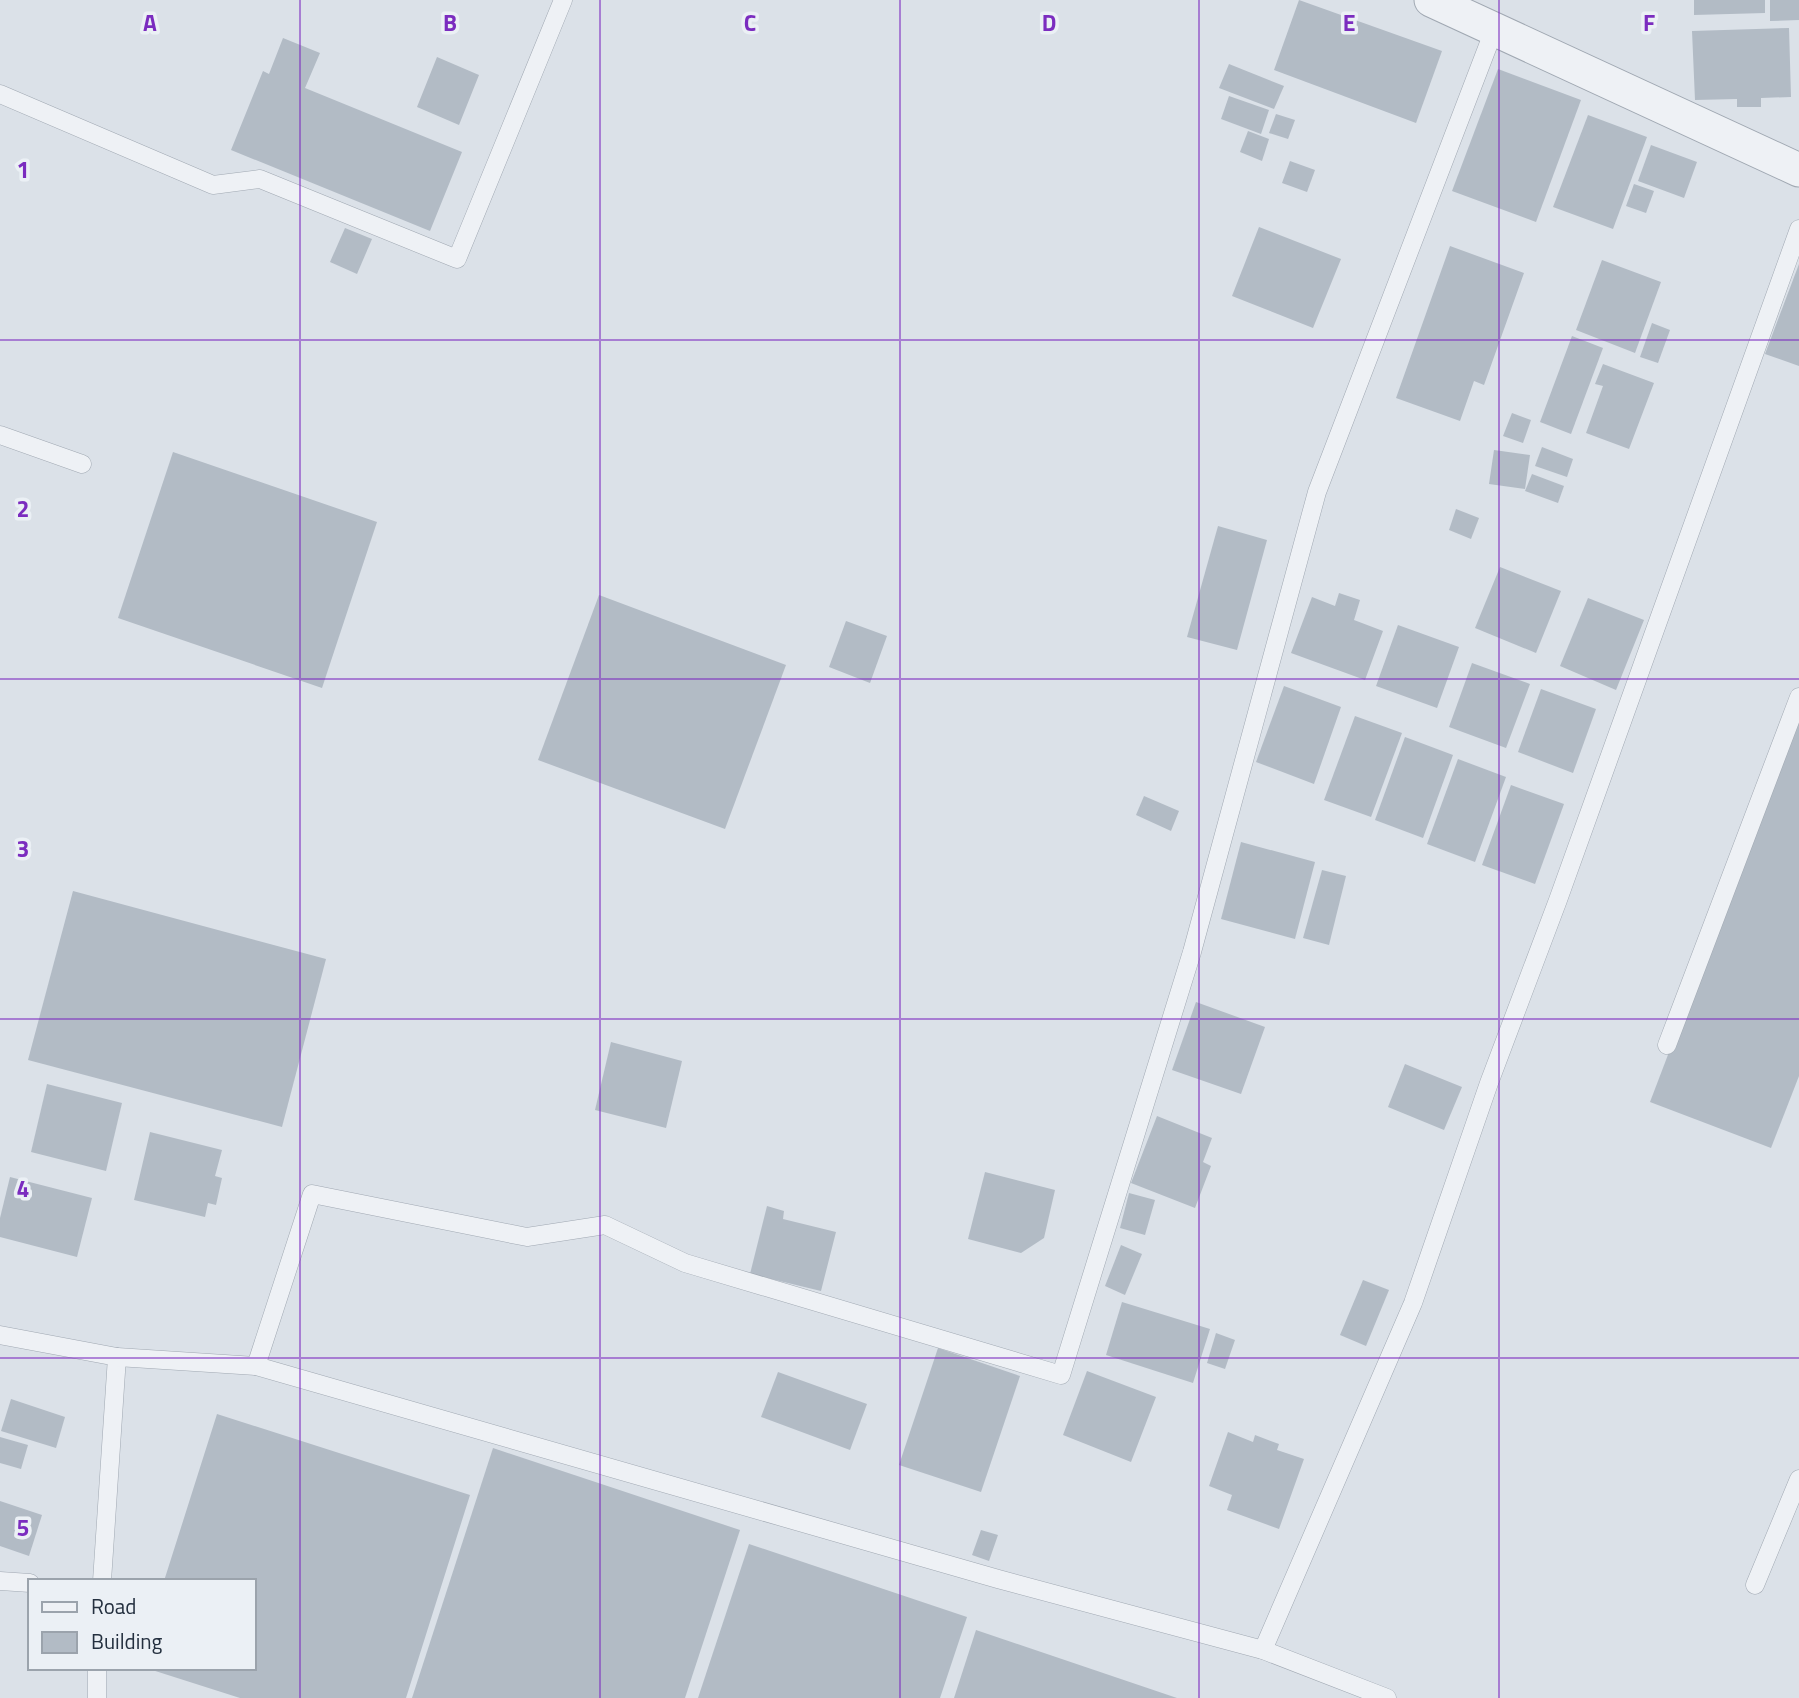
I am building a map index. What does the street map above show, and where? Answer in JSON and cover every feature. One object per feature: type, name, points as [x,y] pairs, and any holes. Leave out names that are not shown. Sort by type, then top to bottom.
[{"type":"street","points":[[1431,0],[1799,170]]},
{"type":"lane","points":[[0,94],[213,185],[260,179],[457,259],[563,0]]},
{"type":"lane","points":[[256,1366],[312,1194],[527,1237],[605,1225],[685,1263],[1061,1375],[1192,952],[1317,492],[1494,30]]},
{"type":"lane","points":[[1264,1650],[1413,1303],[1489,1083],[1558,900],[1799,229]]},
{"type":"lane","points":[[0,435],[82,464]]},
{"type":"lane","points":[[1667,1045],[1799,697]]},
{"type":"lane","points":[[0,1335],[117,1357],[256,1366],[998,1579],[1264,1650],[1387,1698]]},
{"type":"lane","points":[[102,1579],[117,1357]]},
{"type":"lane","points":[[1755,1586],[1799,1479]]},
{"type":"lane","points":[[0,1581],[28,1583]]},
{"type":"lane","points":[[97,1670],[97,1698]]},
{"type":"building","points":[[1299,0],[1442,51],[1416,123],[1274,70]]},
{"type":"building","points":[[1694,0],[1765,0],[1765,13],[1694,15]]},
{"type":"building","points":[[1770,0],[1799,0],[1799,20],[1770,21]]},
{"type":"building","points":[[1789,28],[1791,97],[1761,98],[1761,107],[1737,107],[1737,99],[1695,100],[1692,31]]},
{"type":"building","points":[[283,38],[320,53],[305,88],[462,152],[430,231],[231,150],[263,71],[269,74]]},
{"type":"building","points":[[437,57],[479,75],[459,125],[417,107]]},
{"type":"building","points":[[1229,64],[1284,86],[1274,109],[1219,88]]},
{"type":"building","points":[[1498,69],[1581,100],[1536,222],[1452,191]]},
{"type":"building","points":[[1229,96],[1269,110],[1261,134],[1221,119]]},
{"type":"building","points":[[1276,114],[1295,120],[1288,139],[1269,133]]},
{"type":"building","points":[[1588,115],[1647,137],[1613,229],[1553,207]]},
{"type":"building","points":[[1248,131],[1269,139],[1262,161],[1240,152]]},
{"type":"building","points":[[1651,145],[1697,162],[1684,198],[1638,181]]},
{"type":"building","points":[[1290,161],[1315,170],[1307,192],[1282,183]]},
{"type":"building","points":[[1634,184],[1654,191],[1646,213],[1626,206]]},
{"type":"building","points":[[1259,227],[1341,259],[1313,328],[1232,296]]},
{"type":"building","points":[[345,228],[372,239],[357,274],[330,262]]},
{"type":"building","points":[[1450,246],[1524,273],[1484,385],[1474,381],[1460,421],[1396,398]]},
{"type":"building","points":[[1602,260],[1661,282],[1635,353],[1576,330]]},
{"type":"building","points":[[1799,264],[1799,366],[1765,354]]},
{"type":"building","points":[[1652,323],[1670,330],[1658,363],[1640,357]]},
{"type":"building","points":[[1572,336],[1603,348],[1571,434],[1540,422]]},
{"type":"building","points":[[1603,364],[1654,383],[1629,449],[1586,433],[1603,386],[1595,384]]},
{"type":"building","points":[[1512,413],[1531,420],[1523,443],[1503,436]]},
{"type":"building","points":[[1542,447],[1573,459],[1567,477],[1535,466]]},
{"type":"building","points":[[1494,450],[1530,455],[1525,489],[1489,484]]},
{"type":"building","points":[[173,452],[377,522],[322,688],[118,618]]},
{"type":"building","points":[[1532,474],[1564,486],[1558,503],[1525,491]]},
{"type":"building","points":[[1456,509],[1479,518],[1471,539],[1449,530]]},
{"type":"building","points":[[1218,526],[1267,540],[1237,650],[1187,637]]},
{"type":"building","points":[[1500,567],[1561,591],[1536,653],[1475,628]]},
{"type":"building","points":[[1339,593],[1360,600],[1354,620],[1383,631],[1365,680],[1291,653],[1312,597],[1335,606]]},
{"type":"building","points":[[599,595],[786,665],[725,829],[538,760]]},
{"type":"building","points":[[1588,598],[1644,620],[1616,690],[1560,666]]},
{"type":"building","points":[[846,621],[887,636],[870,683],[829,667]]},
{"type":"building","points":[[1398,625],[1459,647],[1437,708],[1376,686]]},
{"type":"building","points":[[1472,663],[1530,684],[1506,748],[1449,727]]},
{"type":"building","points":[[1284,686],[1341,707],[1314,784],[1256,762]]},
{"type":"building","points":[[1541,689],[1596,709],[1573,773],[1518,752]]},
{"type":"building","points":[[1799,711],[1799,1076],[1771,1148],[1650,1102]]},
{"type":"building","points":[[1355,716],[1402,733],[1371,817],[1324,800]]},
{"type":"building","points":[[1405,737],[1453,755],[1423,838],[1375,820]]},
{"type":"building","points":[[1458,759],[1506,777],[1475,862],[1427,844]]},
{"type":"building","points":[[1511,785],[1564,804],[1535,884],[1482,865]]},
{"type":"building","points":[[1144,796],[1179,811],[1171,831],[1136,815]]},
{"type":"building","points":[[1241,842],[1315,862],[1295,939],[1221,919]]},
{"type":"building","points":[[1322,870],[1346,876],[1329,945],[1303,938]]},
{"type":"building","points":[[73,891],[326,959],[282,1127],[28,1060]]},
{"type":"building","points":[[1196,1002],[1265,1027],[1241,1094],[1172,1070]]},
{"type":"building","points":[[611,1042],[682,1061],[666,1128],[595,1110]]},
{"type":"building","points":[[1405,1064],[1462,1087],[1444,1130],[1388,1107]]},
{"type":"building","points":[[47,1084],[122,1103],[106,1171],[31,1152]]},
{"type":"building","points":[[1157,1116],[1212,1138],[1203,1162],[1211,1166],[1195,1208],[1131,1183]]},
{"type":"building","points":[[150,1132],[222,1150],[215,1176],[222,1178],[216,1205],[208,1203],[205,1217],[134,1200]]},
{"type":"building","points":[[985,1172],[1055,1190],[1044,1238],[1021,1253],[968,1239]]},
{"type":"building","points":[[10,1177],[92,1198],[77,1257],[0,1237],[0,1218]]},
{"type":"building","points":[[1129,1193],[1155,1200],[1145,1235],[1120,1228]]},
{"type":"building","points":[[767,1206],[784,1211],[783,1219],[836,1232],[821,1291],[750,1274]]},
{"type":"building","points":[[1121,1245],[1142,1254],[1125,1295],[1105,1286]]},
{"type":"building","points":[[1363,1280],[1389,1290],[1366,1346],[1340,1335]]},
{"type":"building","points":[[1122,1302],[1210,1329],[1193,1383],[1106,1355]]},
{"type":"building","points":[[1216,1333],[1235,1340],[1225,1369],[1207,1363]]},
{"type":"building","points":[[938,1348],[1020,1376],[981,1492],[899,1465]]},
{"type":"building","points":[[1087,1371],[1156,1397],[1131,1462],[1063,1435]]},
{"type":"building","points":[[778,1372],[867,1404],[850,1450],[761,1417]]},
{"type":"building","points":[[11,1399],[65,1417],[56,1448],[1,1431]]},
{"type":"building","points":[[217,1414],[470,1495],[406,1698],[240,1698],[152,1670],[256,1670],[256,1579],[165,1579]]},
{"type":"building","points":[[1228,1432],[1253,1442],[1255,1435],[1279,1444],[1277,1450],[1304,1459],[1279,1529],[1227,1510],[1232,1495],[1209,1486]]},
{"type":"building","points":[[0,1437],[28,1445],[21,1469],[0,1463]]},
{"type":"building","points":[[493,1448],[740,1530],[685,1698],[412,1698]]},
{"type":"building","points":[[0,1501],[42,1515],[29,1556],[0,1546]]},
{"type":"building","points":[[981,1530],[998,1535],[989,1561],[972,1555]]},
{"type":"building","points":[[749,1544],[967,1617],[940,1698],[698,1698]]},
{"type":"building","points":[[976,1630],[1177,1698],[954,1698]]}]
